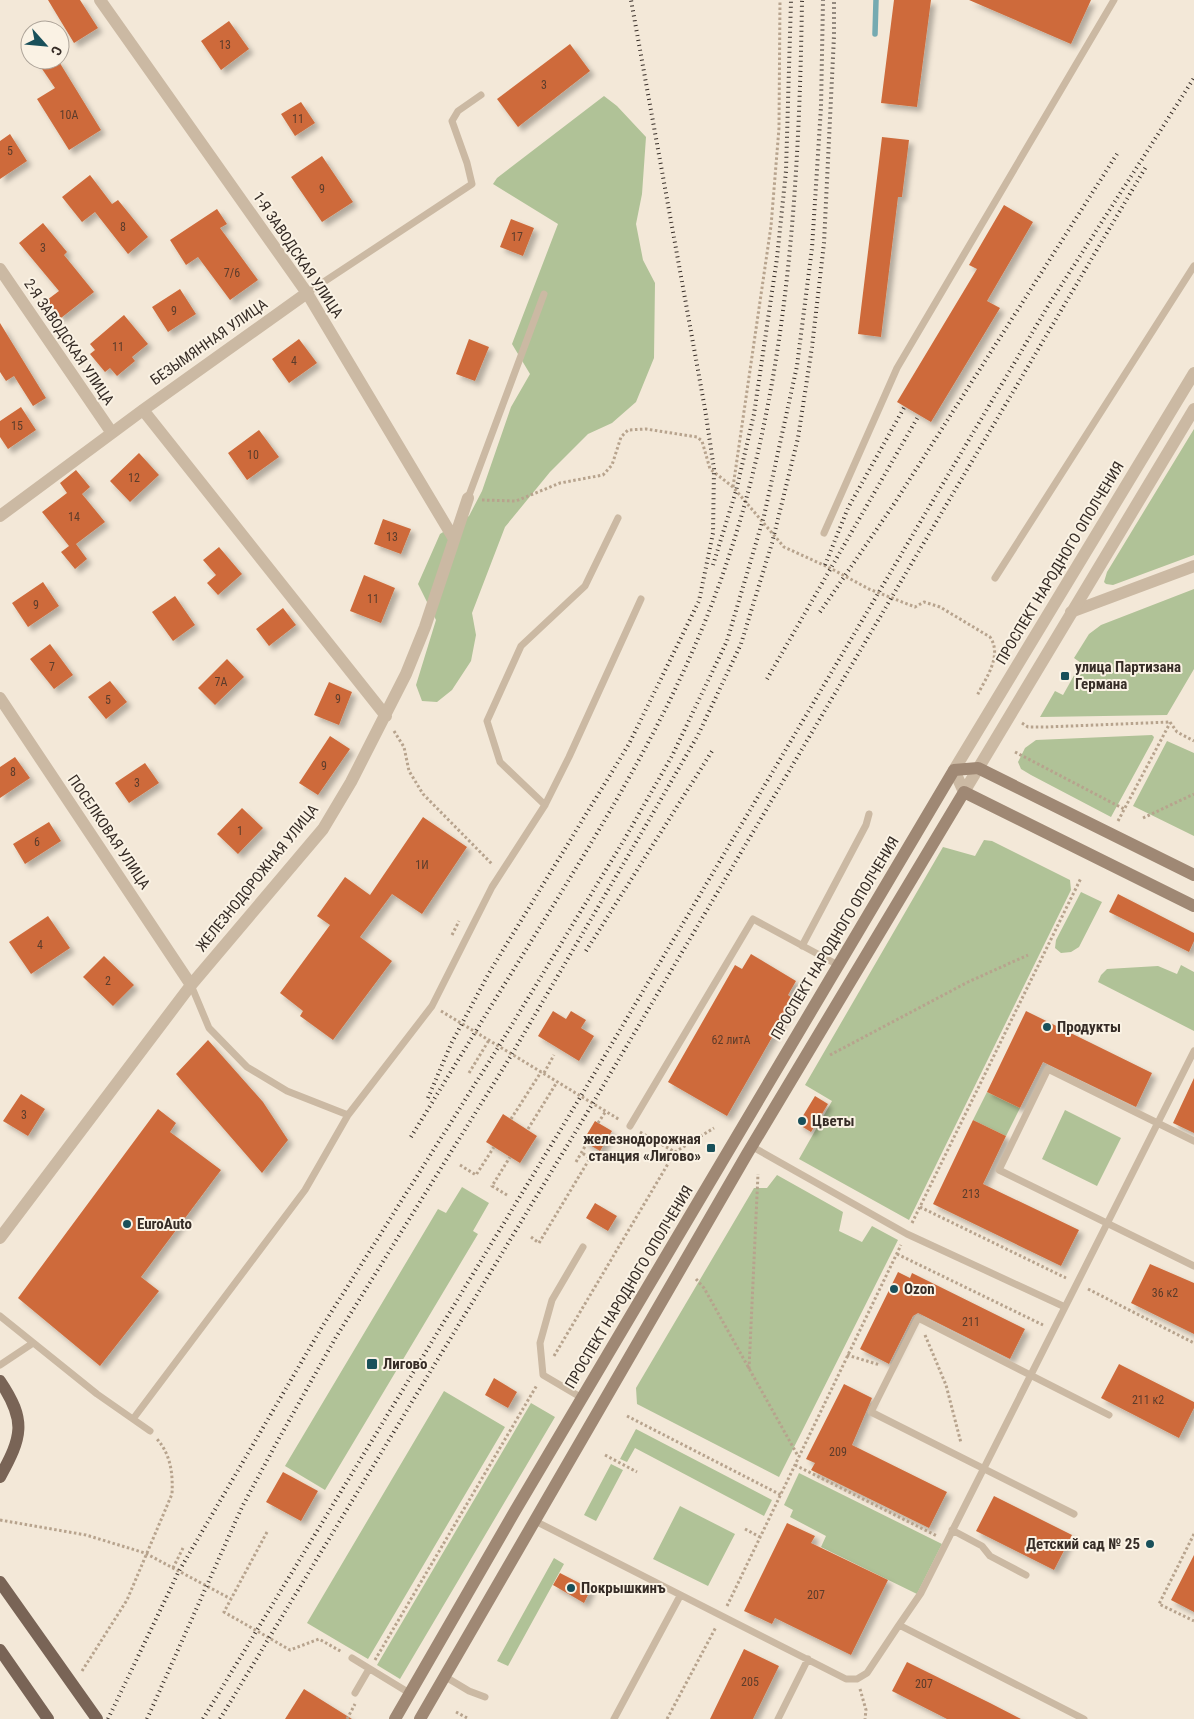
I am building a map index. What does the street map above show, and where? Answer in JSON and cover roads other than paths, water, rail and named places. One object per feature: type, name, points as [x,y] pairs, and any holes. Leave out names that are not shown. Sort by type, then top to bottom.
[{"type":"main road","points":[[954,770],[978,768],[1194,875]]},
{"type":"main road","name":"ПРОСПЕКТ НАРОДНОГО ОПОЛЧЕНИЯ","points":[[395,1719],[582,1398],[954,770]]},
{"type":"main road","points":[[420,1719],[752,1146],[964,792],[1194,906]]},
{"type":"main road","points":[[0,1381],[9,1395],[19,1419],[18,1441],[0,1477]]},
{"type":"main road","points":[[0,1582],[97,1719]]},
{"type":"main road","points":[[0,1650],[48,1719]]},
{"type":"street","name":"1-Я ЗАВОДСКАЯ УЛИЦА","points":[[100,0],[307,293],[454,539]]},
{"type":"street","name":"2-Я ЗАВОДСКАЯ УЛИЦА","points":[[0,269],[112,433]]},
{"type":"street","name":"БЕЗЫМЯННАЯ УЛИЦА","points":[[0,516],[143,410],[307,293]]},
{"type":"street","name":"ПРОСПЕКТ НАРОДНОГО ОПОЛЧЕНИЯ","points":[[954,770],[1194,373]]},
{"type":"street","points":[[964,792],[1194,409]]},
{"type":"street","points":[[143,410],[386,716]]},
{"type":"street","name":"ЖЕЛЕЗНОДОРОЖНАЯ УЛИЦА","points":[[0,1238],[191,985],[323,828],[351,782],[406,674],[425,627],[468,498]]},
{"type":"street","points":[[1071,612],[1194,566]]},
{"type":"street","name":"ПОСЕЛКОВАЯ УЛИЦА","points":[[0,698],[191,985]]},
{"type":"street","points":[[954,770],[964,792]]},
{"type":"lane","points":[[824,533],[897,368],[1114,0]]},
{"type":"lane","name":"БЕЗЫМЯННАЯ УЛИЦА","points":[[307,293],[472,184],[467,163],[452,121],[458,111],[481,95]]},
{"type":"lane","points":[[995,578],[1194,266]]},
{"type":"lane","points":[[468,498],[544,294]]},
{"type":"lane","points":[[545,805],[500,762],[487,721],[521,646],[585,586],[618,518]]},
{"type":"lane","points":[[133,1419],[305,1190],[348,1115],[432,1006],[492,888],[545,805],[570,757],[641,599]]},
{"type":"lane","points":[[802,946],[866,825],[869,814]]},
{"type":"lane","points":[[630,1126],[753,918],[838,965]]},
{"type":"lane","points":[[191,985],[209,1028],[247,1067],[287,1091],[348,1115]]},
{"type":"lane","points":[[535,1521],[846,1679],[857,1679],[866,1673],[921,1593],[1194,1051]]},
{"type":"lane","points":[[1194,1141],[1048,1070],[999,1170],[1194,1266]]},
{"type":"lane","points":[[752,1146],[907,1234],[1064,1307]]},
{"type":"lane","points":[[582,1398],[543,1375],[540,1343],[552,1300],[583,1247]]},
{"type":"lane","points":[[0,1316],[97,1394],[150,1431]]},
{"type":"lane","points":[[1074,1514],[871,1412],[918,1318],[1109,1415]]},
{"type":"lane","points":[[0,1365],[33,1343]]},
{"type":"lane","points":[[952,1530],[982,1546],[990,1556],[1026,1575]]},
{"type":"lane","points":[[614,1719],[680,1596]]},
{"type":"lane","points":[[899,1625],[1084,1719]]},
{"type":"lane","points":[[352,1658],[410,1694]]},
{"type":"lane","points":[[778,1719],[808,1659]]},
{"type":"lane","points":[[355,1693],[369,1669]]},
{"type":"lane","points":[[444,1676],[469,1691],[486,1697]]},
{"type":"waterway","points":[[875,34],[876,0]]},
{"type":"railway","points":[[428,1098],[451,1044],[489,973],[629,744],[699,601],[713,533],[714,469],[705,409],[631,0]]},
{"type":"railway","points":[[713,565],[736,491],[754,414],[777,258],[786,171],[791,0]]},
{"type":"railway","points":[[411,1137],[567,883],[636,765],[696,643],[738,529],[757,455],[784,305],[792,229],[797,152],[802,0]]},
{"type":"railway","points":[[108,1719],[179,1571],[322,1327],[499,1046],[624,840],[672,756],[727,641],[764,516],[797,366],[812,248],[821,107],[823,0]]},
{"type":"railway","points":[[147,1719],[242,1507],[277,1442],[336,1337],[512,1054],[649,820],[698,735],[741,644],[772,543],[798,438],[812,347],[824,243],[834,0]]},
{"type":"railway","points":[[203,1719],[581,1096],[1048,306],[1194,78]]},
{"type":"railway","points":[[820,612],[894,504],[1117,154]]},
{"type":"railway","points":[[220,1719],[593,1103],[1147,165]]},
{"type":"railway","points":[[825,565],[848,508],[905,406]]},
{"type":"railway","points":[[767,679],[919,415]]},
{"type":"railway","points":[[586,951],[714,748]]},
{"type":"place","name":"улица Партизана Германа","points":[[1065,676]]},
{"type":"place","name":"Продукты","points":[[1047,1027]]},
{"type":"place","name":"Цветы","points":[[802,1121]]},
{"type":"place","name":"железнодорожная станция «Лигово»","points":[[711,1148]]},
{"type":"place","name":"EuroAuto","points":[[127,1224]]},
{"type":"place","name":"Ozon","points":[[894,1289]]},
{"type":"place","name":"Лигово","points":[[372,1364]]},
{"type":"place","name":"Детский сад № 25","points":[[1150,1544]]},
{"type":"place","name":"Покрышкинъ","points":[[571,1588]]}]
